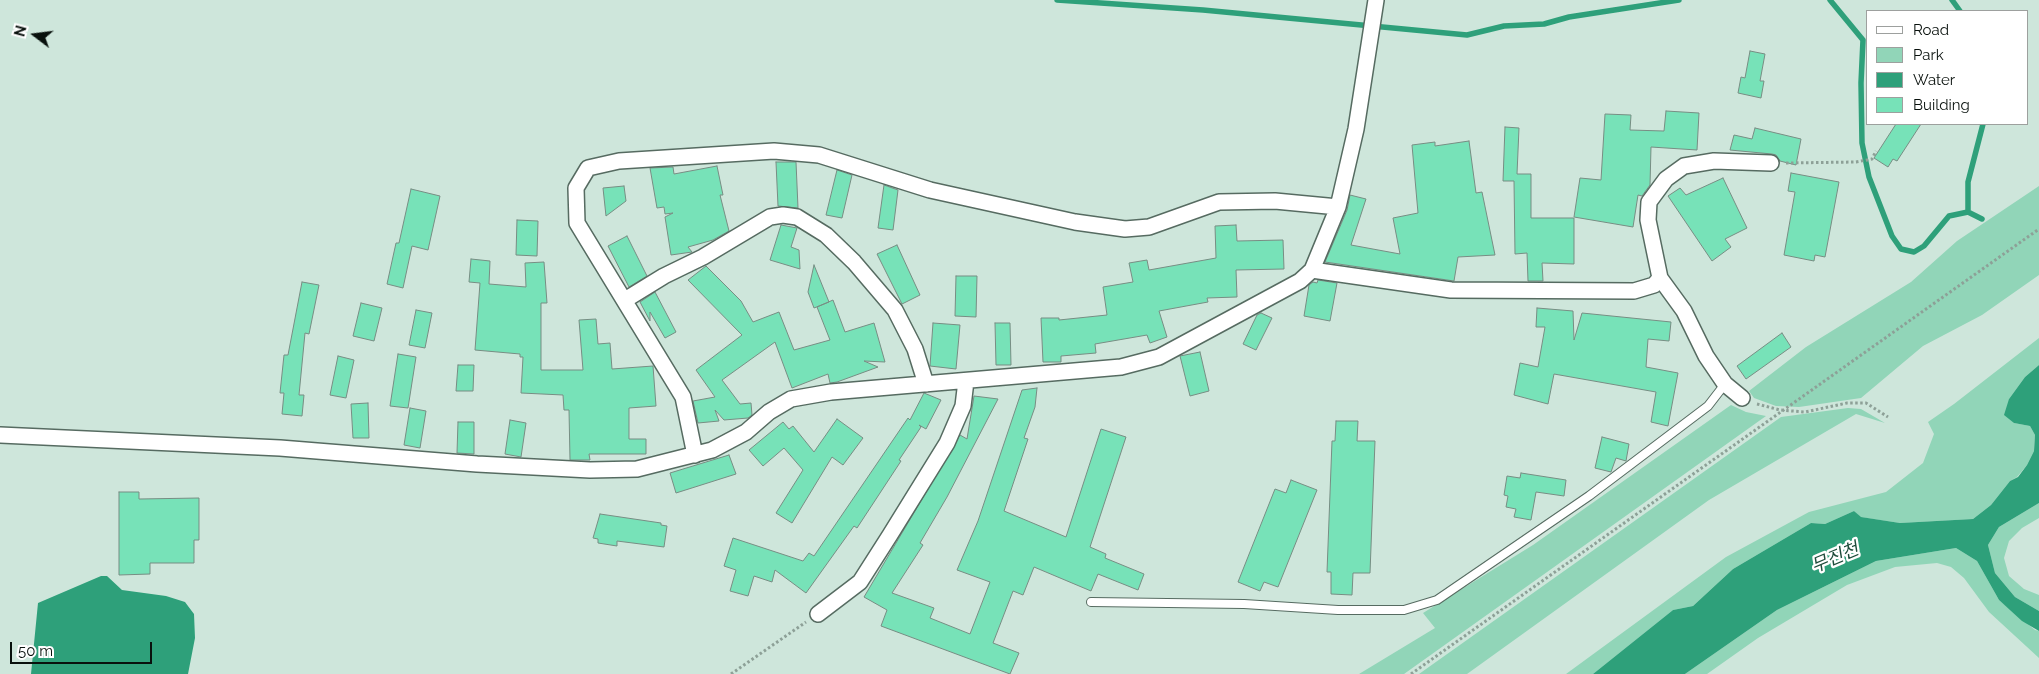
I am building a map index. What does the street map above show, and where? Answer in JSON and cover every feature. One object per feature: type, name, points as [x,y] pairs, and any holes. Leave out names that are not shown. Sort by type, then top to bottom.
[{"type":"street","points":[[0,435],[280,448],[477,464],[590,470],[637,469],[712,450],[746,432],[769,412],[791,399],[831,392],[1120,366],[1159,358],[1300,280],[1312,270],[1338,208],[1356,130],[1376,0]]},
{"type":"street","points":[[695,454],[683,398],[625,300],[597,259],[578,223],[576,188],[588,168],[619,161],[774,152],[819,155],[930,190],[1075,222],[1125,229],[1149,227],[1219,202],[1275,201],[1338,208]]},
{"type":"street","points":[[1742,398],[1725,384],[1706,356],[1684,311],[1660,278],[1648,220],[1650,202],[1666,179],[1684,166],[1714,160],[1771,163]]},
{"type":"street","points":[[625,300],[770,217],[783,214],[797,216],[826,235],[854,262],[896,310],[915,348],[926,384]]},
{"type":"street","points":[[1312,270],[1451,290],[1493,292],[1634,291],[1654,285],[1660,278]]},
{"type":"street","points":[[818,614],[860,582],[890,536],[947,443],[963,406],[966,381]]},
{"type":"lane","points":[[1091,602],[1244,604],[1338,610],[1404,610],[1437,600],[1589,496],[1708,406],[1725,384]]},
{"type":"path","points":[[1771,163],[1856,162],[1872,158],[1876,152]]},
{"type":"path","points":[[1411,674],[1780,410],[2039,229]]},
{"type":"path","points":[[1742,398],[1780,410],[1805,412],[1848,403],[1866,403],[1888,417]]},
{"type":"path","points":[[731,674],[818,614]]},
{"type":"green space","points":[[2039,186],[2039,275],[1982,315],[1923,346],[1861,398],[1799,407],[1776,406],[1754,398],[1749,391],[1806,347],[1911,282],[1957,241]]},
{"type":"green space","points":[[2039,338],[2039,365],[2025,377],[2009,399],[2014,423],[2030,426],[2035,435],[2034,451],[2027,465],[2017,477],[2010,481],[1991,505],[1973,519],[1900,523],[1860,517],[1854,511],[1825,524],[1811,523],[1733,569],[1693,606],[1673,610],[1593,674],[1566,674],[1726,557],[1809,512],[1886,492],[1923,463],[1934,434],[1928,422]]},
{"type":"green space","points":[[1731,405],[1746,412],[1766,416],[1404,674],[1359,674],[1435,628],[1423,613],[1533,545]]},
{"type":"green space","points":[[1848,408],[1861,409],[1885,423],[1856,414],[1709,500],[1467,674],[1419,674],[1781,417]]},
{"type":"green space","points":[[2039,503],[2039,518],[2022,528],[2009,541],[2004,558],[2009,576],[2024,589],[2039,595],[2039,611],[2015,597],[1995,573],[1988,545],[1999,527]]},
{"type":"green space","points":[[1956,548],[1977,561],[1999,600],[2035,630],[2039,631],[2039,658],[1989,612],[1964,578],[1951,567],[1937,563],[1895,567],[1847,585],[1758,638],[1707,674],[1685,674],[1777,610],[1876,561]]},
{"type":"water","name":"무진천","points":[[2039,365],[2039,503],[1999,527],[1988,545],[1995,573],[2015,597],[2039,611],[2039,631],[2022,621],[1999,600],[1977,561],[1956,548],[1876,561],[1777,610],[1685,674],[1593,674],[1673,610],[1693,606],[1733,569],[1811,523],[1825,524],[1854,511],[1861,517],[1900,523],[1973,519],[1991,505],[2010,481],[2018,477],[2034,451],[2035,435],[2030,426],[2014,423],[2004,415],[2009,399],[2025,377]]},
{"type":"water","points":[[101,576],[107,576],[122,590],[166,596],[185,602],[194,614],[195,638],[188,674],[31,674],[38,603]]},
{"type":"building","points":[[1750,51],[1765,54],[1760,81],[1764,81],[1761,98],[1738,93],[1741,77],[1745,78]]},
{"type":"building","points":[[1666,111],[1699,113],[1697,150],[1651,147],[1650,185],[1642,196],[1638,195],[1633,227],[1574,217],[1580,178],[1601,180],[1605,114],[1631,115],[1630,130],[1664,131]]},
{"type":"building","points":[[1895,125],[1920,125],[1897,161],[1893,159],[1888,167],[1874,158]]},
{"type":"building","points":[[1505,127],[1519,128],[1517,174],[1531,174],[1531,218],[1574,218],[1574,264],[1542,263],[1543,281],[1528,281],[1527,253],[1515,254],[1514,181],[1503,181]]},
{"type":"building","points":[[1755,128],[1801,139],[1796,165],[1780,161],[1776,155],[1772,154],[1730,150],[1734,135],[1752,139]]},
{"type":"building","points":[[1469,141],[1476,193],[1482,192],[1495,255],[1458,257],[1454,281],[1325,262],[1347,210],[1350,195],[1366,199],[1351,245],[1400,254],[1393,218],[1418,213],[1412,145],[1435,142],[1435,146]]},
{"type":"building","points":[[776,162],[796,162],[798,208],[778,206]]},
{"type":"building","points":[[717,166],[723,195],[720,195],[729,231],[713,240],[688,247],[692,252],[671,255],[665,217],[673,213],[665,214],[664,207],[657,208],[650,168],[673,167],[674,174]]},
{"type":"building","points":[[837,170],[852,175],[842,218],[826,215]]},
{"type":"building","points":[[1791,173],[1839,182],[1825,257],[1815,255],[1814,261],[1784,255],[1795,192],[1788,191]]},
{"type":"building","points":[[1723,178],[1747,228],[1725,239],[1731,247],[1712,261],[1668,196],[1680,188],[1686,195]]},
{"type":"building","points":[[884,185],[898,190],[893,230],[878,228]]},
{"type":"building","points":[[624,186],[626,201],[606,216],[603,188]]},
{"type":"building","points":[[411,189],[440,196],[428,250],[412,246],[403,288],[387,284],[396,243],[399,243]]},
{"type":"building","points":[[517,220],[538,221],[537,256],[516,255]]},
{"type":"building","points":[[781,225],[797,228],[791,247],[799,250],[800,269],[770,260]]},
{"type":"building","points":[[1236,225],[1237,241],[1283,240],[1284,269],[1236,270],[1237,297],[1207,298],[1208,302],[1159,311],[1167,337],[1150,343],[1147,335],[1095,344],[1096,353],[1061,356],[1061,362],[1043,362],[1041,318],[1059,318],[1059,320],[1107,315],[1103,287],[1133,282],[1129,263],[1147,260],[1149,270],[1216,258],[1215,226]]},
{"type":"building","points":[[627,236],[647,276],[629,287],[608,246]]},
{"type":"building","points":[[897,245],[920,295],[902,304],[877,254]]},
{"type":"building","points":[[471,259],[490,261],[489,284],[526,287],[525,263],[544,262],[547,303],[541,303],[541,370],[583,370],[579,320],[596,319],[598,344],[610,343],[612,369],[653,366],[656,406],[629,408],[629,439],[646,439],[646,454],[589,454],[590,460],[570,460],[569,410],[564,410],[563,395],[521,393],[523,357],[520,357],[520,354],[475,350],[480,283],[469,282]]},
{"type":"building","points":[[814,265],[829,302],[814,308],[808,292]]},
{"type":"building","points":[[706,266],[741,301],[753,322],[779,312],[794,350],[830,340],[817,307],[833,300],[845,332],[874,323],[885,362],[864,361],[878,367],[830,383],[828,374],[792,388],[775,342],[722,380],[740,404],[751,403],[752,415],[748,418],[724,420],[715,410],[719,421],[698,423],[693,401],[715,397],[696,370],[742,335],[688,280]]},
{"type":"building","points":[[956,276],[977,276],[976,317],[955,316]]},
{"type":"building","points":[[1318,280],[1337,283],[1330,321],[1304,316],[1309,285],[1313,282],[1317,283]]},
{"type":"building","points":[[302,282],[319,285],[309,334],[305,333],[299,395],[304,395],[302,416],[282,414],[284,393],[280,393],[284,355],[288,355]]},
{"type":"building","points":[[655,292],[676,332],[665,338],[650,312],[650,321],[640,302]]},
{"type":"building","points":[[361,303],[382,308],[374,341],[353,336]]},
{"type":"building","points":[[1537,308],[1573,311],[1574,340],[1582,313],[1671,322],[1669,341],[1648,339],[1646,367],[1678,373],[1668,426],[1651,422],[1656,392],[1554,374],[1548,404],[1514,395],[1520,363],[1538,367],[1545,327],[1536,327]]},
{"type":"building","points":[[416,310],[432,313],[425,348],[409,345]]},
{"type":"building","points":[[1261,313],[1272,318],[1256,350],[1243,344],[1257,315]]},
{"type":"building","points":[[933,323],[960,325],[956,369],[930,366]]},
{"type":"building","points":[[995,323],[1010,323],[1011,365],[996,365]]},
{"type":"building","points":[[1782,333],[1791,347],[1746,379],[1737,366]]},
{"type":"building","points":[[1200,352],[1209,391],[1190,396],[1180,356]]},
{"type":"building","points":[[398,354],[416,357],[408,408],[390,406]]},
{"type":"building","points":[[338,356],[354,360],[346,398],[330,395]]},
{"type":"building","points":[[458,365],[474,365],[473,391],[456,391]]},
{"type":"building","points":[[1037,388],[1035,407],[1024,438],[1028,439],[1004,511],[1066,537],[1101,429],[1126,437],[1090,547],[1106,554],[1105,558],[1144,574],[1138,590],[1098,574],[1091,591],[1034,567],[1023,595],[1013,591],[993,643],[1019,653],[1010,674],[881,626],[887,610],[864,597],[960,435],[967,439],[974,396],[998,399],[947,497],[920,543],[923,545],[892,593],[934,608],[930,618],[970,634],[990,582],[957,570],[978,521],[1022,390]]},
{"type":"building","points":[[924,393],[941,400],[926,429],[919,425],[921,427],[899,460],[901,461],[857,528],[854,526],[806,593],[775,570],[772,582],[754,576],[748,596],[730,591],[736,570],[724,566],[733,538],[803,561],[809,553],[814,556],[908,418],[910,420]]},
{"type":"building","points":[[368,403],[369,438],[353,438],[351,404]]},
{"type":"building","points":[[410,408],[426,411],[420,448],[404,445]]},
{"type":"building","points":[[837,419],[863,438],[843,465],[832,457],[792,523],[776,513],[803,470],[784,448],[763,466],[749,450],[783,422],[789,429],[793,426],[814,452]]},
{"type":"building","points":[[510,420],[526,423],[521,457],[505,454]]},
{"type":"building","points":[[1336,421],[1358,421],[1357,441],[1375,441],[1370,573],[1353,573],[1352,595],[1331,594],[1331,572],[1327,572],[1332,441],[1335,441]]},
{"type":"building","points":[[458,422],[474,422],[474,454],[457,453]]},
{"type":"building","points":[[1602,437],[1629,444],[1626,461],[1616,458],[1611,472],[1595,468]]},
{"type":"building","points":[[729,455],[736,474],[676,493],[670,473]]},
{"type":"building","points":[[1521,473],[1566,480],[1564,496],[1536,492],[1531,520],[1514,517],[1516,509],[1506,507],[1508,496],[1504,495],[1507,476],[1520,478]]},
{"type":"building","points":[[1291,480],[1317,490],[1278,587],[1264,582],[1260,591],[1238,582],[1275,489],[1286,493]]},
{"type":"building","points":[[119,492],[139,492],[139,499],[199,498],[199,540],[194,540],[194,563],[150,563],[150,574],[119,575]]},
{"type":"building","points":[[600,514],[661,523],[661,525],[667,526],[664,547],[617,541],[617,546],[598,543],[598,539],[593,538]]},
{"type":"waterway","points":[[1057,0],[1203,10],[1467,35],[1504,26],[1544,24],[1569,17],[1679,0]]},
{"type":"waterway","points":[[1830,0],[1863,40],[1861,83],[1862,143],[1869,177],[1892,236],[1901,249],[1914,252],[1924,246],[1949,216],[1968,212],[1982,219]]},
{"type":"waterway","points":[[1952,0],[1959,10]]},
{"type":"waterway","points":[[1968,212],[1968,182],[1983,125]]}]
